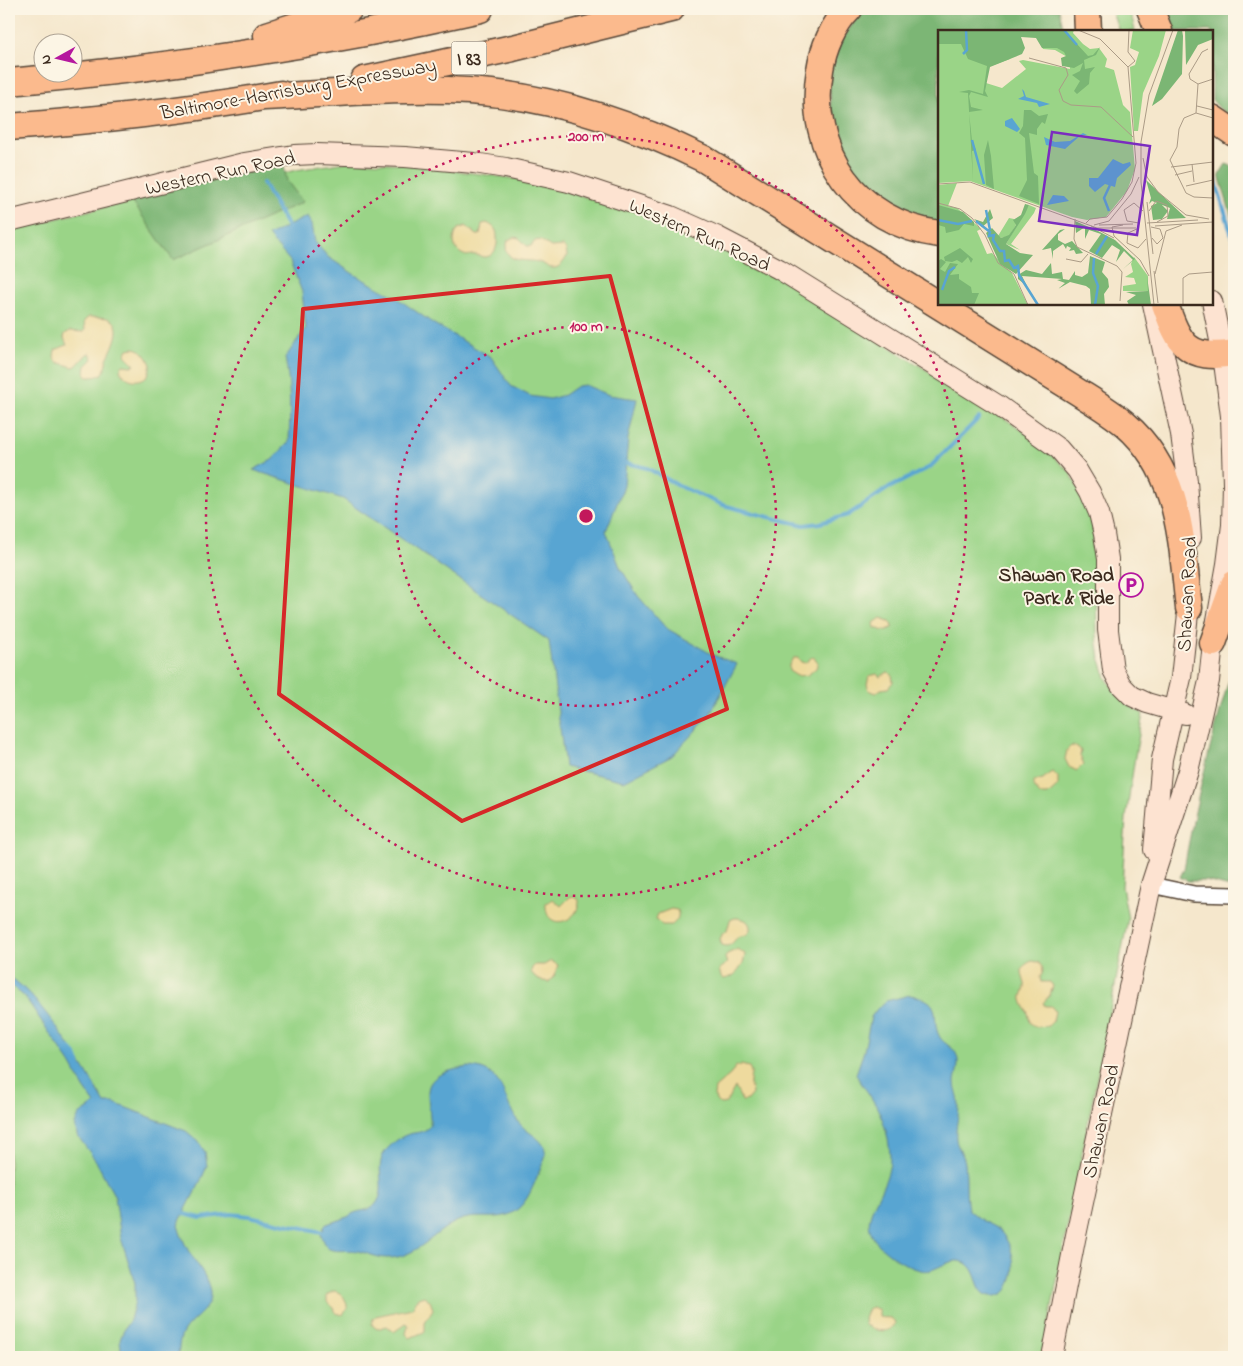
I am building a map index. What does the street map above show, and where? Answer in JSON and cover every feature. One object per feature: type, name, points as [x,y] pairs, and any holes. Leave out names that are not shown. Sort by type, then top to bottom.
[{"type":"highway","points":[[183,63],[190,51],[244,42],[300,26],[349,9]]},
{"type":"highway","name":"I 83","points":[[9,82],[183,63],[358,34],[480,9]]},
{"type":"highway","name":"Baltimore-Harrisburg Expressway","points":[[9,127],[75,122],[264,97],[439,64],[671,9]]},
{"type":"highway","points":[[849,9],[833,31],[820,65],[816,103],[823,139],[840,175],[863,201],[876,211],[911,229],[938,234]]},
{"type":"highway","points":[[1088,9],[1088,30]]},
{"type":"highway","points":[[1149,9],[1159,30]]},
{"type":"highway","points":[[264,97],[427,90],[470,91],[521,98],[574,109],[605,118],[655,137],[704,159],[938,305]]},
{"type":"highway","points":[[1213,119],[1234,133]]},
{"type":"highway","points":[[938,305],[1078,392],[1125,424],[1142,441],[1155,459],[1167,482],[1176,509],[1189,608]]},
{"type":"highway","points":[[1165,305],[1173,328],[1182,342],[1191,350],[1210,355],[1229,354]]},
{"type":"highway","points":[[1213,643],[1234,584]]},
{"type":"main road","points":[[1088,9],[1093,30]]},
{"type":"main road","points":[[1149,9],[1152,30]]},
{"type":"main road","name":"Western Run Road","points":[[9,221],[244,163],[277,157],[317,154],[405,157],[474,163],[506,168],[569,182],[671,216],[718,237],[779,269],[999,406],[1060,449],[1077,470],[1090,492],[1099,513],[1108,559],[1108,630],[1113,670],[1121,685],[1132,696],[1179,713]]},
{"type":"main road","name":"Shawan Road","points":[[1052,1357],[1075,1240],[1151,885],[1188,770],[1209,681],[1213,643],[1227,564],[1232,525],[1232,448],[1228,386],[1229,354],[1213,304]]},
{"type":"main road","name":"Shawan Road","points":[[1153,305],[1181,434],[1187,481],[1190,536],[1189,608],[1179,713],[1177,764],[1180,796]]},
{"type":"main road","name":"Shawan Road","points":[[1151,885],[1162,759],[1179,713],[1199,686],[1213,643]]},
{"type":"street","points":[[1151,885],[1194,894],[1234,895]]},
{"type":"highlighted area","points":[[610,276],[727,709],[462,821],[279,694],[303,309]]},
{"type":"green space","points":[[865,9],[1059,9],[1064,30],[938,30],[938,225],[871,198],[833,145],[828,61],[861,11]]},
{"type":"green space","points":[[1111,9],[1130,9],[1135,30],[1119,30]]},
{"type":"green space","points":[[1168,9],[1234,9],[1234,117],[1221,110],[1213,101],[1213,30],[1173,30]]},
{"type":"green space","points":[[353,161],[405,164],[532,181],[669,222],[776,276],[1029,434],[1070,472],[1091,514],[1095,544],[1097,637],[1100,660],[1106,678],[1116,693],[1128,705],[1143,714],[1126,818],[1122,887],[1128,919],[1042,1357],[9,1357],[9,230],[246,173],[261,179],[296,170]]},
{"type":"green space","points":[[283,162],[287,181],[303,202],[173,260],[129,197]]},
{"type":"green space","points":[[1226,164],[1234,167],[1234,225],[1219,175]]},
{"type":"green space","points":[[1234,663],[1234,888],[1206,881],[1188,881],[1180,877],[1184,869],[1194,817],[1219,714]]},
{"type":"sand","points":[[487,223],[494,227],[497,233],[497,245],[493,254],[487,257],[479,255],[467,256],[457,250],[454,240],[458,229],[466,226],[477,235],[480,235],[482,224]]},
{"type":"sand","points":[[514,237],[519,238],[527,246],[531,246],[535,241],[540,240],[551,247],[563,246],[566,249],[567,256],[561,265],[555,268],[536,262],[516,259],[508,254],[506,249],[508,240]]},
{"type":"sand","points":[[89,317],[112,320],[117,328],[117,333],[103,373],[87,377],[85,373],[86,366],[93,359],[90,353],[73,367],[57,362],[54,357],[55,350],[67,345],[64,338],[65,334],[70,331],[84,332],[84,321]]},
{"type":"sand","points":[[134,348],[145,354],[151,365],[148,375],[141,380],[129,379],[120,369],[123,365],[135,365],[125,355],[128,349]]},
{"type":"sand","points":[[881,618],[890,621],[893,626],[892,628],[884,631],[875,628],[874,623]]},
{"type":"sand","points":[[812,657],[818,663],[816,668],[808,675],[797,676],[789,671],[789,665],[793,658],[798,658],[801,662],[805,663]]},
{"type":"sand","points":[[888,672],[892,675],[893,682],[888,688],[881,689],[876,693],[869,690],[867,684],[869,676],[877,674],[880,677]]},
{"type":"sand","points":[[1071,746],[1078,747],[1081,751],[1080,756],[1084,764],[1077,771],[1069,767],[1065,759],[1067,750]]},
{"type":"sand","points":[[1053,772],[1058,777],[1058,786],[1048,795],[1040,795],[1034,788],[1034,781],[1043,779]]},
{"type":"sand","points":[[574,896],[579,900],[578,908],[574,914],[562,921],[550,918],[546,903],[553,899],[561,906],[570,897]]},
{"type":"sand","points":[[671,909],[677,910],[678,918],[672,925],[662,925],[656,919],[658,914]]},
{"type":"sand","points":[[735,918],[746,921],[750,931],[746,935],[737,937],[729,945],[724,946],[720,939],[723,933],[727,931],[730,920]]},
{"type":"sand","points":[[738,949],[745,954],[741,967],[732,976],[723,979],[719,969],[727,963],[725,958],[727,954]]},
{"type":"sand","points":[[551,961],[558,965],[554,976],[549,982],[538,980],[531,972],[532,968],[535,965],[544,965]]},
{"type":"sand","points":[[1032,961],[1038,962],[1042,967],[1041,982],[1050,982],[1053,986],[1050,995],[1043,1003],[1045,1006],[1051,1006],[1055,1011],[1053,1021],[1048,1026],[1036,1027],[1030,1023],[1022,1000],[1025,986],[1022,971]]},
{"type":"sand","points":[[741,1065],[750,1069],[752,1094],[747,1100],[742,1101],[735,1087],[726,1103],[721,1104],[717,1102],[714,1096],[715,1088],[731,1074],[735,1067]]},
{"type":"sand","points":[[333,1291],[342,1295],[345,1300],[347,1310],[342,1315],[336,1313],[334,1308],[327,1302],[327,1295]]},
{"type":"sand","points":[[424,1296],[430,1301],[433,1309],[425,1322],[424,1332],[410,1338],[406,1334],[408,1326],[406,1323],[394,1332],[387,1326],[377,1329],[372,1325],[373,1319],[376,1316],[412,1308],[418,1298]]},
{"type":"sand","points":[[873,1307],[879,1310],[879,1317],[890,1318],[894,1321],[895,1323],[889,1330],[881,1331],[865,1325],[865,1314],[869,1308]]},
{"type":"water","points":[[308,216],[312,224],[315,242],[328,257],[355,275],[394,296],[434,324],[491,357],[511,386],[530,396],[550,399],[564,395],[577,386],[585,385],[609,395],[637,399],[628,439],[624,486],[606,531],[620,567],[638,596],[666,628],[713,655],[737,664],[709,716],[672,756],[624,781],[565,767],[549,641],[343,499],[253,470],[272,460],[289,442],[290,410],[285,358],[306,328],[302,292],[290,261],[268,236]]},
{"type":"water","points":[[9,976],[23,987],[49,1017],[105,1103],[114,1103],[186,1131],[198,1141],[205,1152],[207,1166],[178,1225],[188,1250],[206,1280],[210,1291],[210,1298],[205,1308],[182,1334],[178,1357],[122,1357],[120,1340],[130,1320],[135,1301],[135,1283],[121,1238],[115,1197],[96,1161],[77,1135],[75,1124],[79,1115],[95,1104],[70,1063],[25,997],[9,984]]},
{"type":"water","points":[[910,995],[922,998],[933,1007],[937,1032],[941,1039],[956,1053],[958,1059],[955,1082],[959,1105],[956,1139],[965,1163],[968,1209],[983,1221],[999,1230],[1008,1243],[1013,1259],[1014,1267],[1011,1283],[1006,1292],[999,1296],[990,1296],[983,1292],[966,1263],[956,1261],[931,1270],[917,1269],[892,1256],[878,1244],[870,1231],[869,1223],[872,1209],[888,1173],[890,1156],[885,1126],[879,1112],[856,1074],[864,1051],[871,1017],[886,1001]]},
{"type":"water","points":[[468,1067],[489,1072],[495,1078],[517,1120],[544,1147],[544,1161],[531,1192],[523,1203],[513,1212],[501,1217],[475,1217],[458,1221],[403,1256],[387,1258],[357,1251],[327,1248],[321,1235],[325,1225],[375,1205],[381,1191],[381,1161],[389,1147],[404,1136],[423,1131],[430,1126],[428,1094],[432,1081],[442,1074]]},
{"type":"waterway","points":[[1213,179],[1215,179],[1234,242]]},
{"type":"waterway","points":[[263,183],[289,229]]},
{"type":"waterway","points":[[622,462],[647,468],[679,486],[723,505],[804,525],[820,523],[848,515],[887,489],[930,467],[979,418]]},
{"type":"waterway","points":[[66,1046],[75,1053],[80,1066]]},
{"type":"waterway","points":[[184,1214],[201,1218],[231,1214],[249,1216],[322,1232]]},
{"type":"place","name":"Shawan Road Park & Ride","points":[[1131,585]]}]
